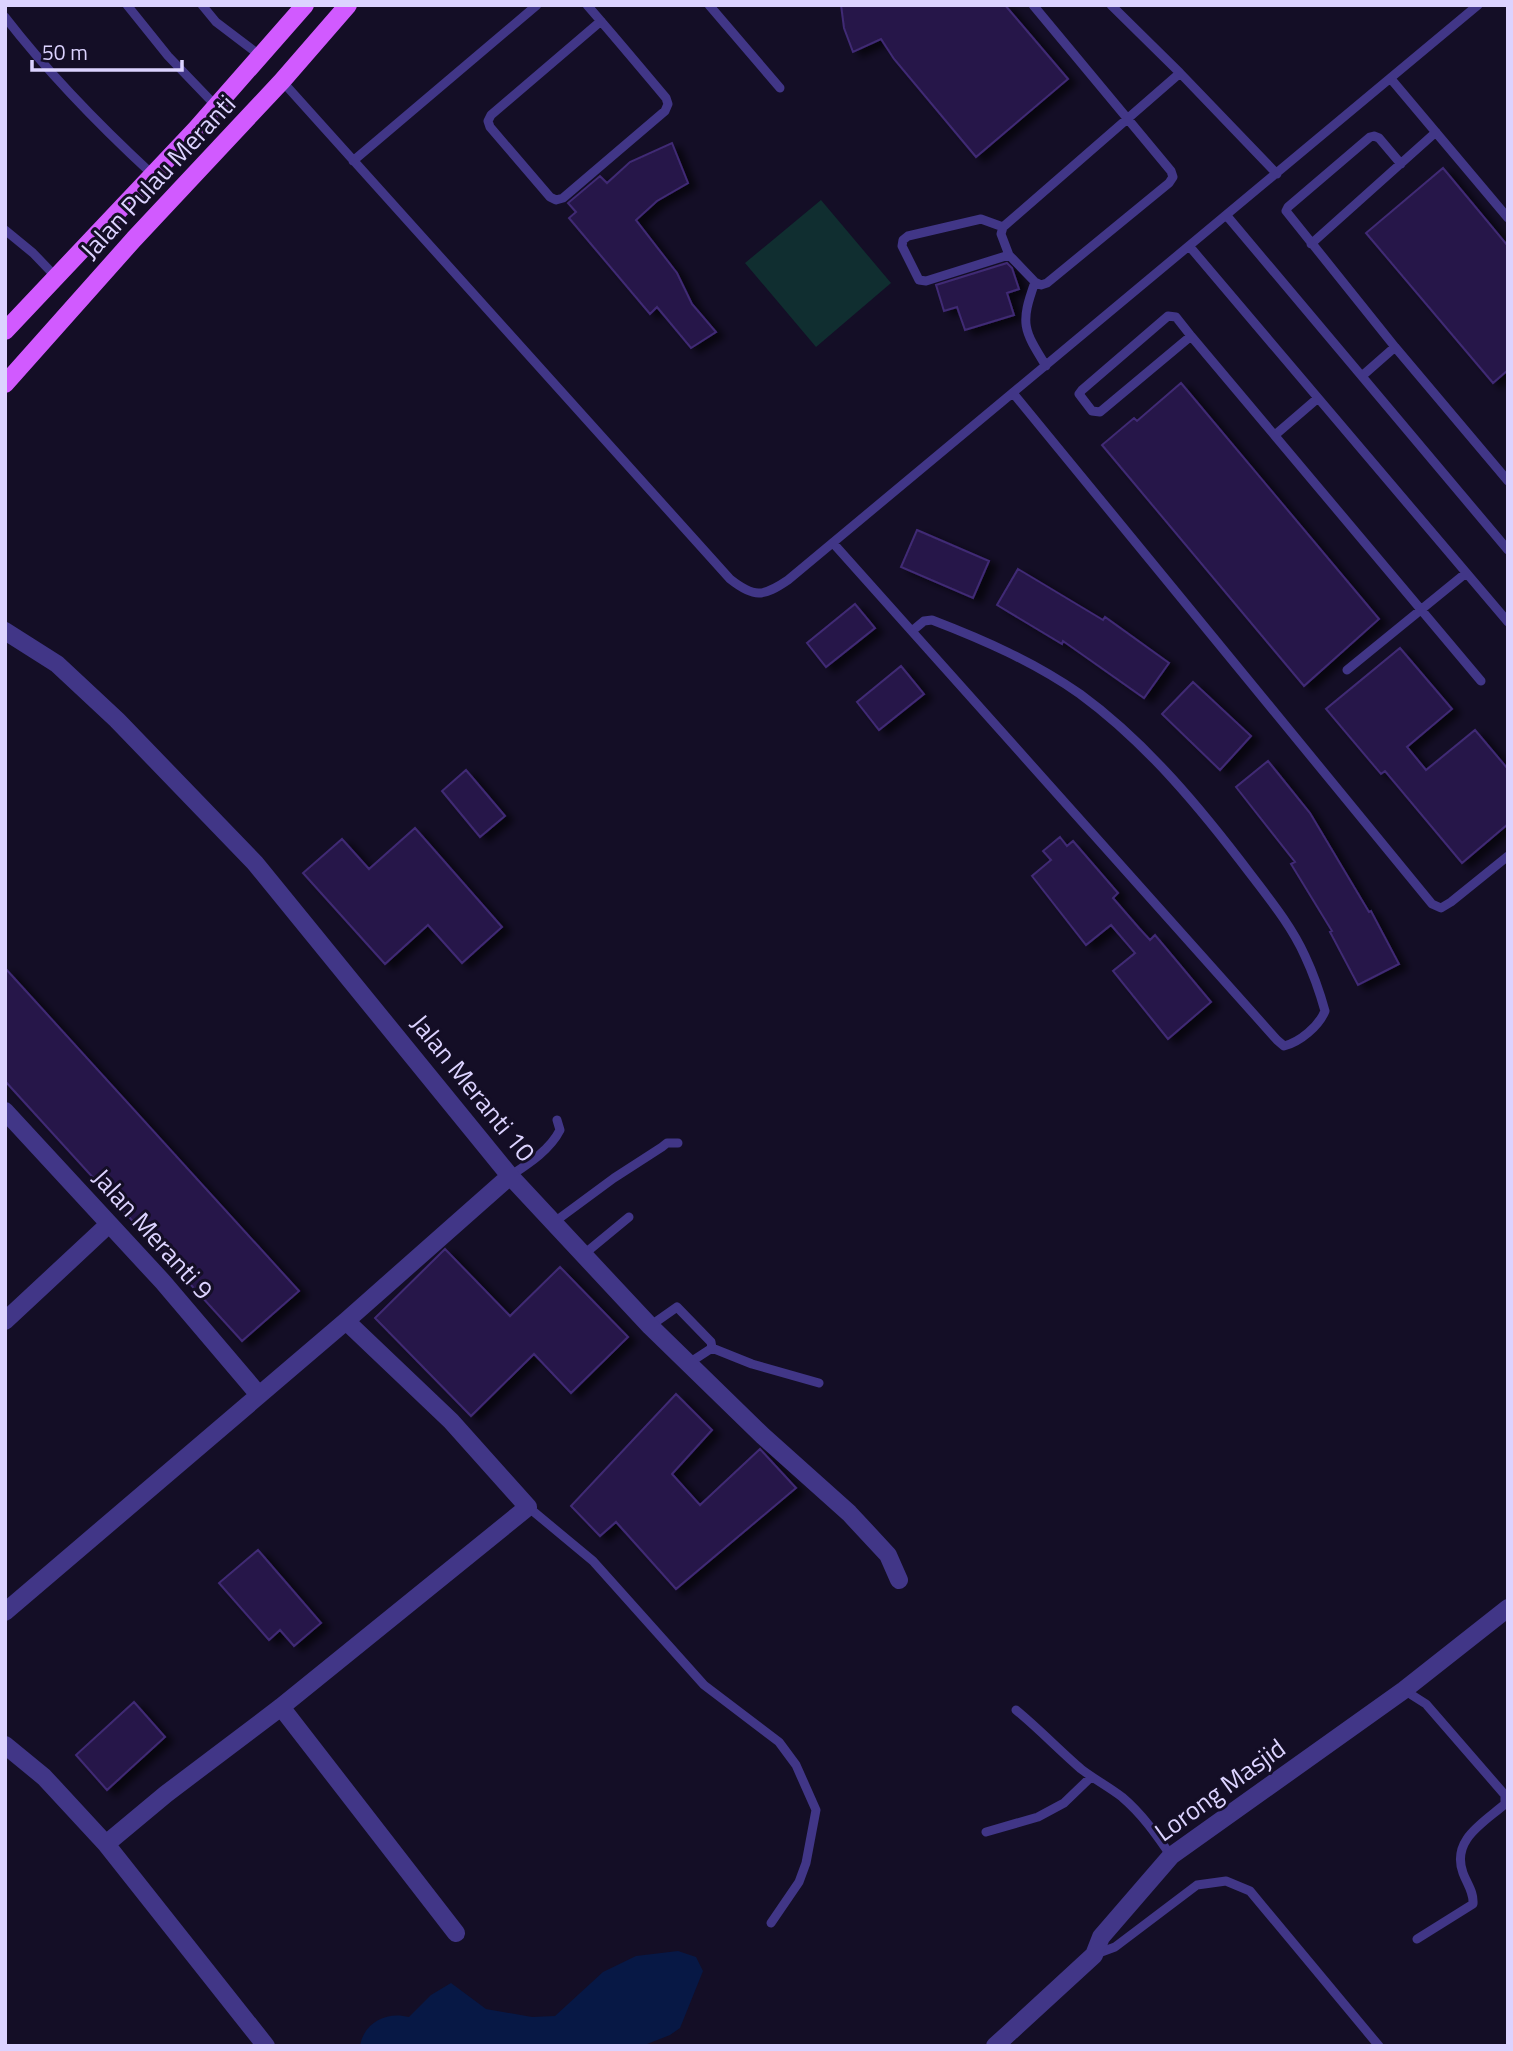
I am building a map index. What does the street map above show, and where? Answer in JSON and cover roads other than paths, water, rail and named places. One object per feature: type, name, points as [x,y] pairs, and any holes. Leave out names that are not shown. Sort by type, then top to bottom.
[{"type":"main road","name":"Jalan Pulau Meranti","points":[[5,331],[262,57],[305,5]]},
{"type":"main road","name":"Jalan Pulau Meranti","points":[[5,384],[348,5]]},
{"type":"street","name":"Jalan Meranti 10","points":[[5,631],[57,664],[117,719],[255,863],[510,1176],[650,1326],[763,1436],[849,1513],[888,1555],[899,1580]]},
{"type":"street","name":"Jalan Meranti 9","points":[[5,1111],[163,1282],[259,1395]]},
{"type":"street","points":[[5,1612],[346,1321],[510,1176]]},
{"type":"street","points":[[5,1321],[109,1224]]},
{"type":"street","points":[[106,1844],[166,1794],[281,1707],[528,1507],[451,1420],[346,1321]]},
{"type":"street","name":"Lorong Masjid","points":[[995,2046],[1094,1955],[1101,1937],[1171,1856],[1404,1690],[1508,1608]]},
{"type":"street","points":[[281,1707],[456,1933]]},
{"type":"street","points":[[5,1745],[44,1777],[106,1844],[266,2046]]},
{"type":"lane","points":[[127,5],[168,56],[216,106]]},
{"type":"lane","points":[[202,5],[216,22],[262,57]]},
{"type":"lane","points":[[353,161],[537,5]]},
{"type":"lane","points":[[587,5],[601,21],[666,98],[668,104],[655,120],[563,198],[556,200],[550,197],[490,127],[488,121],[491,115],[601,21]]},
{"type":"lane","points":[[709,5],[780,88]]},
{"type":"lane","points":[[1033,5],[1129,119],[1173,177],[1170,183],[1047,283],[1041,285],[1009,255],[1001,234],[1003,227],[1129,119],[1180,73]]},
{"type":"lane","points":[[1111,5],[1277,174]]},
{"type":"lane","points":[[282,80],[730,579],[745,591],[759,595],[788,580],[1478,5]]},
{"type":"lane","points":[[5,17],[32,52],[98,123],[152,174]]},
{"type":"lane","points":[[1391,79],[1508,218]]},
{"type":"lane","points":[[1311,244],[1436,132]]},
{"type":"lane","points":[[1401,164],[1379,138],[1370,137],[1288,207],[1287,216],[1508,481]]},
{"type":"lane","points":[[1227,216],[1508,550]]},
{"type":"lane","points":[[1003,227],[981,219],[908,236],[903,240],[902,246],[919,281],[1009,255]]},
{"type":"lane","points":[[5,230],[56,277]]},
{"type":"lane","points":[[1190,247],[1508,622]]},
{"type":"lane","points":[[1035,282],[1027,305],[1025,326],[1046,366]]},
{"type":"lane","points":[[1191,336],[1100,412],[1092,411],[1081,399],[1079,394],[1082,390],[1167,316],[1176,317],[1481,681]]},
{"type":"lane","points":[[1362,376],[1395,347]]},
{"type":"lane","points":[[1013,393],[1432,904],[1441,908],[1451,902],[1508,856]]},
{"type":"lane","points":[[1275,435],[1318,398]]},
{"type":"lane","points":[[833,543],[1277,1040],[1284,1046],[1293,1044],[1321,1021],[1325,1011],[1305,955],[1278,911],[1183,790],[1128,735],[1080,695],[1027,660],[932,620],[924,621],[912,631]]},
{"type":"lane","points":[[1347,670],[1466,573]]},
{"type":"lane","points":[[510,1176],[555,1140],[560,1130],[557,1120]]},
{"type":"lane","points":[[553,1223],[667,1143],[678,1143]]},
{"type":"lane","points":[[583,1255],[629,1217]]},
{"type":"lane","points":[[650,1326],[677,1307],[711,1342],[712,1348]]},
{"type":"lane","points":[[689,1363],[712,1348]]},
{"type":"lane","points":[[712,1348],[752,1364],[819,1383]]},
{"type":"lane","points":[[528,1507],[593,1561],[704,1685],[779,1742],[796,1765],[816,1810],[806,1863],[799,1882],[771,1923]]},
{"type":"lane","points":[[1404,1690],[1426,1704],[1505,1795],[1505,1804],[1473,1831],[1463,1844],[1459,1857],[1463,1874],[1474,1896],[1473,1904],[1417,1939]]},
{"type":"lane","points":[[1016,1710],[1091,1777],[1120,1796],[1139,1814],[1171,1856]]},
{"type":"lane","points":[[986,1832],[1038,1817],[1064,1803],[1091,1777]]},
{"type":"lane","points":[[1094,1955],[1115,1947],[1197,1885],[1226,1881],[1250,1891],[1378,2046]]},
{"type":"water","points":[[678,1951],[696,1957],[703,1971],[680,2028],[642,2046],[360,2046],[366,2030],[378,2020],[393,2016],[409,2017],[431,1995],[451,1983],[486,2009],[532,2017],[555,2016],[603,1972],[636,1956]]}]
